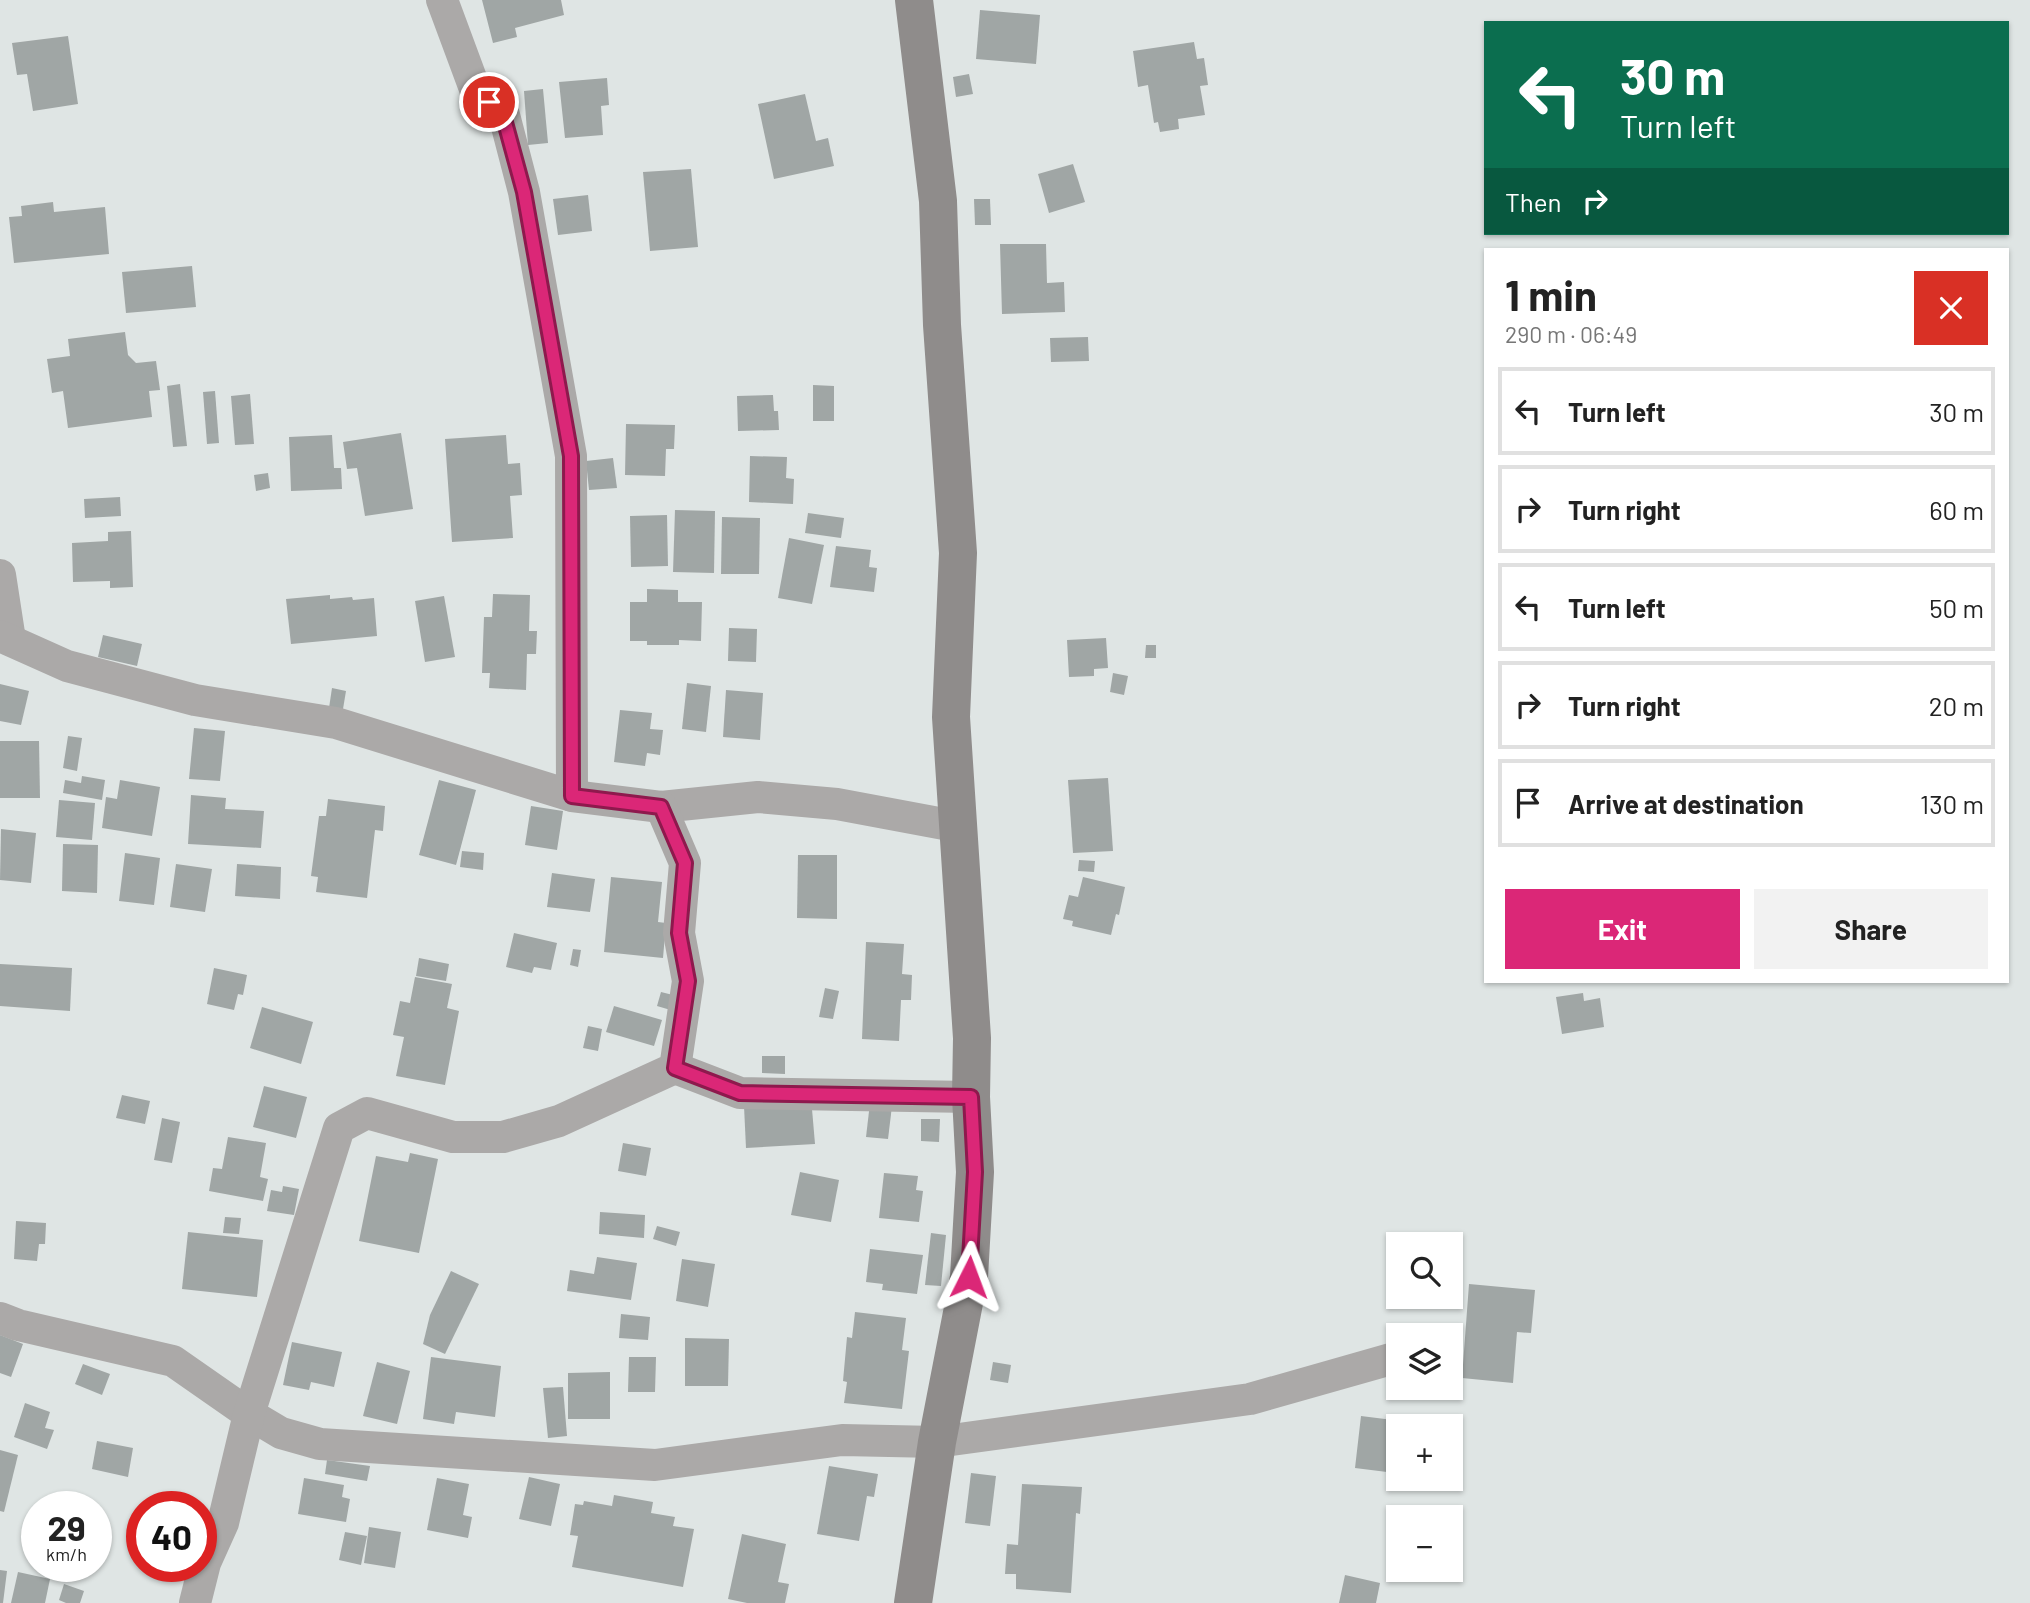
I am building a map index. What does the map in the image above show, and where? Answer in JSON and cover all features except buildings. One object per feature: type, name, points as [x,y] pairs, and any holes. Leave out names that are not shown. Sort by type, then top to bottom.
[{"type":"street","points":[[442,0],[475,89],[503,115],[524,192],[571,456],[572,796]]},
{"type":"street","points":[[913,1603],[937,1442],[969,1277],[975,1172],[971,1097],[972,1038],[951,718],[958,553],[942,325],[937,201],[914,0]]},
{"type":"street","points":[[0,575],[5,638],[67,666],[195,700],[336,723],[572,796],[661,807],[758,797],[837,804],[960,827]]},
{"type":"street","points":[[661,807],[685,863],[679,933],[688,981],[675,1068]]},
{"type":"street","points":[[195,1603],[205,1563],[223,1522],[249,1415],[339,1128],[367,1113],[453,1138],[503,1137],[559,1121],[675,1068],[740,1093],[971,1097]]},
{"type":"street","points":[[0,1318],[18,1325],[173,1361],[249,1415],[281,1433],[320,1444],[655,1465],[842,1440],[937,1442],[1250,1399],[1386,1360]]},
{"type":"route","points":[[489,102],[503,115],[524,192],[571,456],[572,796],[661,807],[685,863],[679,933],[688,981],[675,1068],[740,1093],[971,1097],[975,1172],[969,1277]]}]
